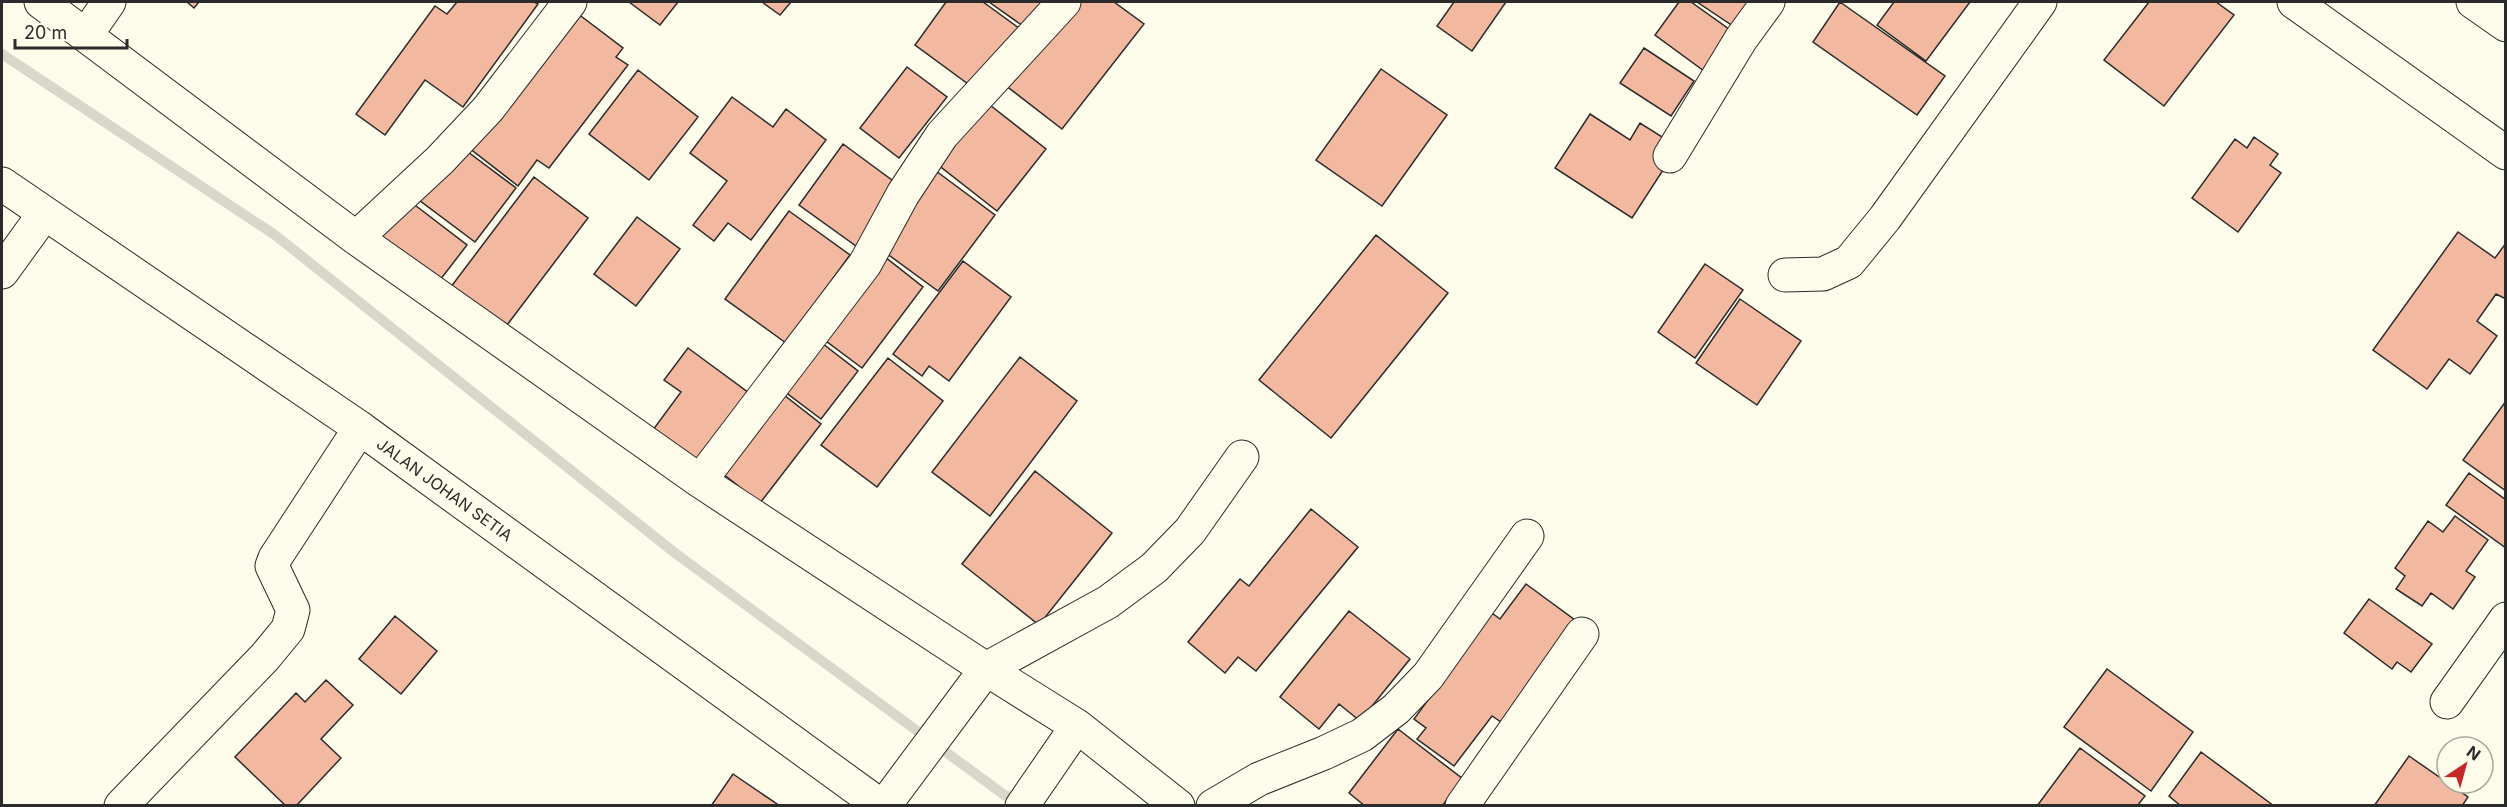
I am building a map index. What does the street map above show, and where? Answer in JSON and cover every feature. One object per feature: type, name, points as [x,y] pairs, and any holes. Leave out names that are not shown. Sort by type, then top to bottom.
[{"type":"street","points":[[41,2],[356,238],[978,679],[1077,726],[1178,806]]},
{"type":"street","points":[[86,35],[110,2]]},
{"type":"street","points":[[356,238],[440,160],[488,109],[570,2]]},
{"type":"street","points":[[700,481],[865,264],[903,194],[942,135],[1064,2]]},
{"type":"street","points":[[1670,156],[1741,39],[1768,2]]},
{"type":"street","points":[[1785,275],[1823,274],[1849,262],[1885,218],[2040,2]]},
{"type":"street","points":[[2294,2],[2505,153]]},
{"type":"street","points":[[2473,2],[2505,25]]},
{"type":"street","name":"JALAN JOHAN SETIA","points":[[2,184],[360,428],[882,806]]},
{"type":"street","points":[[2,272],[44,214]]},
{"type":"street","points":[[121,806],[265,657],[288,629],[293,610],[272,566],[360,428]]},
{"type":"street","points":[[882,806],[978,679],[1108,602],[1154,568],[1190,531],[1242,457]]},
{"type":"street","points":[[1213,806],[1259,778],[1324,753],[1362,735],[1396,709],[1428,676],[1527,536]]},
{"type":"street","points":[[2447,702],[2505,619]]},
{"type":"street","points":[[1462,806],[1582,634]]},
{"type":"street","points":[[1022,806],[1077,726]]},
{"type":"building","points":[[187,2],[199,2],[194,8]]},
{"type":"building","points":[[457,2],[534,2],[538,4],[463,107],[425,80],[385,135],[356,114],[435,6],[447,14]]},
{"type":"building","points":[[629,2],[678,2],[660,25]]},
{"type":"building","points":[[762,2],[791,2],[780,15]]},
{"type":"building","points":[[946,2],[983,2],[1023,31],[979,92],[915,45]]},
{"type":"building","points":[[989,2],[1052,2],[1030,31]]},
{"type":"building","points":[[1070,2],[1114,2],[1144,24],[1062,129],[1005,85]]},
{"type":"building","points":[[1454,2],[1506,2],[1472,51],[1437,26]]},
{"type":"building","points":[[1679,2],[1691,2],[1733,32],[1704,71],[1655,35]]},
{"type":"building","points":[[1697,2],[1750,2],[1733,26]]},
{"type":"building","points":[[1840,2],[1945,76],[1917,115],[1813,42]]},
{"type":"building","points":[[1894,2],[1970,2],[1926,61],[1877,25]]},
{"type":"building","points":[[2149,2],[2216,2],[2234,15],[2164,106],[2104,60]]},
{"type":"building","points":[[569,7],[623,48],[616,57],[628,65],[549,168],[537,160],[518,186],[464,144]]},
{"type":"building","points":[[1644,48],[1694,81],[1671,116],[1620,83]]},
{"type":"building","points":[[907,67],[947,97],[899,158],[860,128]]},
{"type":"building","points":[[1381,69],[1447,115],[1382,206],[1316,160]]},
{"type":"building","points":[[638,70],[698,117],[649,180],[589,134]]},
{"type":"building","points":[[732,97],[773,127],[786,109],[826,140],[751,240],[728,223],[714,241],[693,225],[727,181],[690,153]]},
{"type":"building","points":[[986,102],[1046,149],[997,211],[937,164]]},
{"type":"building","points":[[1590,114],[1630,140],[1640,123],[1678,147],[1632,218],[1555,168]]},
{"type":"building","points":[[2254,137],[2278,154],[2270,165],[2281,173],[2238,232],[2192,198],[2235,139],[2247,148]]},
{"type":"building","points":[[843,144],[900,186],[856,246],[799,205]]},
{"type":"building","points":[[460,146],[516,188],[475,242],[419,200]]},
{"type":"building","points":[[932,168],[995,215],[938,291],[875,245]]},
{"type":"building","points":[[534,177],[588,218],[501,333],[447,292]]},
{"type":"building","points":[[407,199],[467,245],[440,280],[380,235]]},
{"type":"building","points":[[789,211],[850,255],[786,343],[725,299]]},
{"type":"building","points":[[637,217],[680,249],[636,306],[594,274]]},
{"type":"building","points":[[2458,232],[2495,258],[2506,243],[2506,299],[2496,294],[2477,321],[2497,336],[2470,374],[2449,359],[2427,389],[2373,350]]},
{"type":"building","points":[[1376,235],[1448,293],[1331,438],[1259,380]]},
{"type":"building","points":[[880,253],[923,287],[862,368],[818,335]]},
{"type":"building","points":[[963,261],[1011,297],[949,381],[929,366],[922,376],[893,354]]},
{"type":"building","points":[[1705,264],[1743,290],[1695,358],[1658,332]]},
{"type":"building","points":[[1740,299],[1801,341],[1757,405],[1696,363]]},
{"type":"building","points":[[814,337],[858,371],[821,419],[776,385]]},
{"type":"building","points":[[688,348],[749,393],[690,470],[647,438],[681,392],[664,380]]},
{"type":"building","points":[[1020,357],[1077,401],[990,516],[932,472]]},
{"type":"building","points":[[888,358],[943,401],[877,487],[821,445]]},
{"type":"building","points":[[775,388],[821,424],[760,503],[722,473]]},
{"type":"building","points":[[2506,401],[2506,491],[2463,460]]},
{"type":"building","points":[[1035,471],[1112,533],[1039,625],[962,564]]},
{"type":"building","points":[[2469,473],[2506,500],[2506,548],[2446,505]]},
{"type":"building","points":[[1311,509],[1358,547],[1256,671],[1238,657],[1225,673],[1188,642],[1240,579],[1249,586]]},
{"type":"building","points":[[2455,516],[2488,540],[2466,571],[2475,577],[2453,609],[2431,593],[2422,606],[2396,589],[2405,576],[2395,568],[2428,521],[2443,532]]},
{"type":"building","points":[[1526,584],[1579,623],[1504,724],[1492,716],[1454,766],[1417,739],[1426,728],[1414,719],[1492,613],[1500,619]]},
{"type":"building","points":[[2369,599],[2432,644],[2411,672],[2397,662],[2392,669],[2344,633]]},
{"type":"building","points":[[1349,611],[1410,659],[1360,721],[1339,704],[1319,729],[1280,697]]},
{"type":"building","points":[[395,616],[437,651],[401,694],[359,659]]},
{"type":"building","points":[[2107,669],[2193,732],[2151,791],[2064,727]]},
{"type":"building","points":[[326,680],[353,705],[321,739],[341,758],[296,806],[286,806],[235,757],[296,693],[305,702]]},
{"type":"building","points":[[1398,729],[1463,779],[1442,806],[1365,806],[1349,793]]},
{"type":"building","points":[[2080,748],[2145,796],[2137,806],[2037,806]]},
{"type":"building","points":[[2201,752],[2274,806],[2181,806],[2169,796]]},
{"type":"building","points":[[2409,756],[2435,774],[2435,795],[2465,795],[2468,797],[2462,806],[2374,806]]},
{"type":"building","points":[[733,774],[780,806],[711,806]]},
{"type":"waterway","points":[[2,54],[275,235],[675,553],[1018,805]]}]
